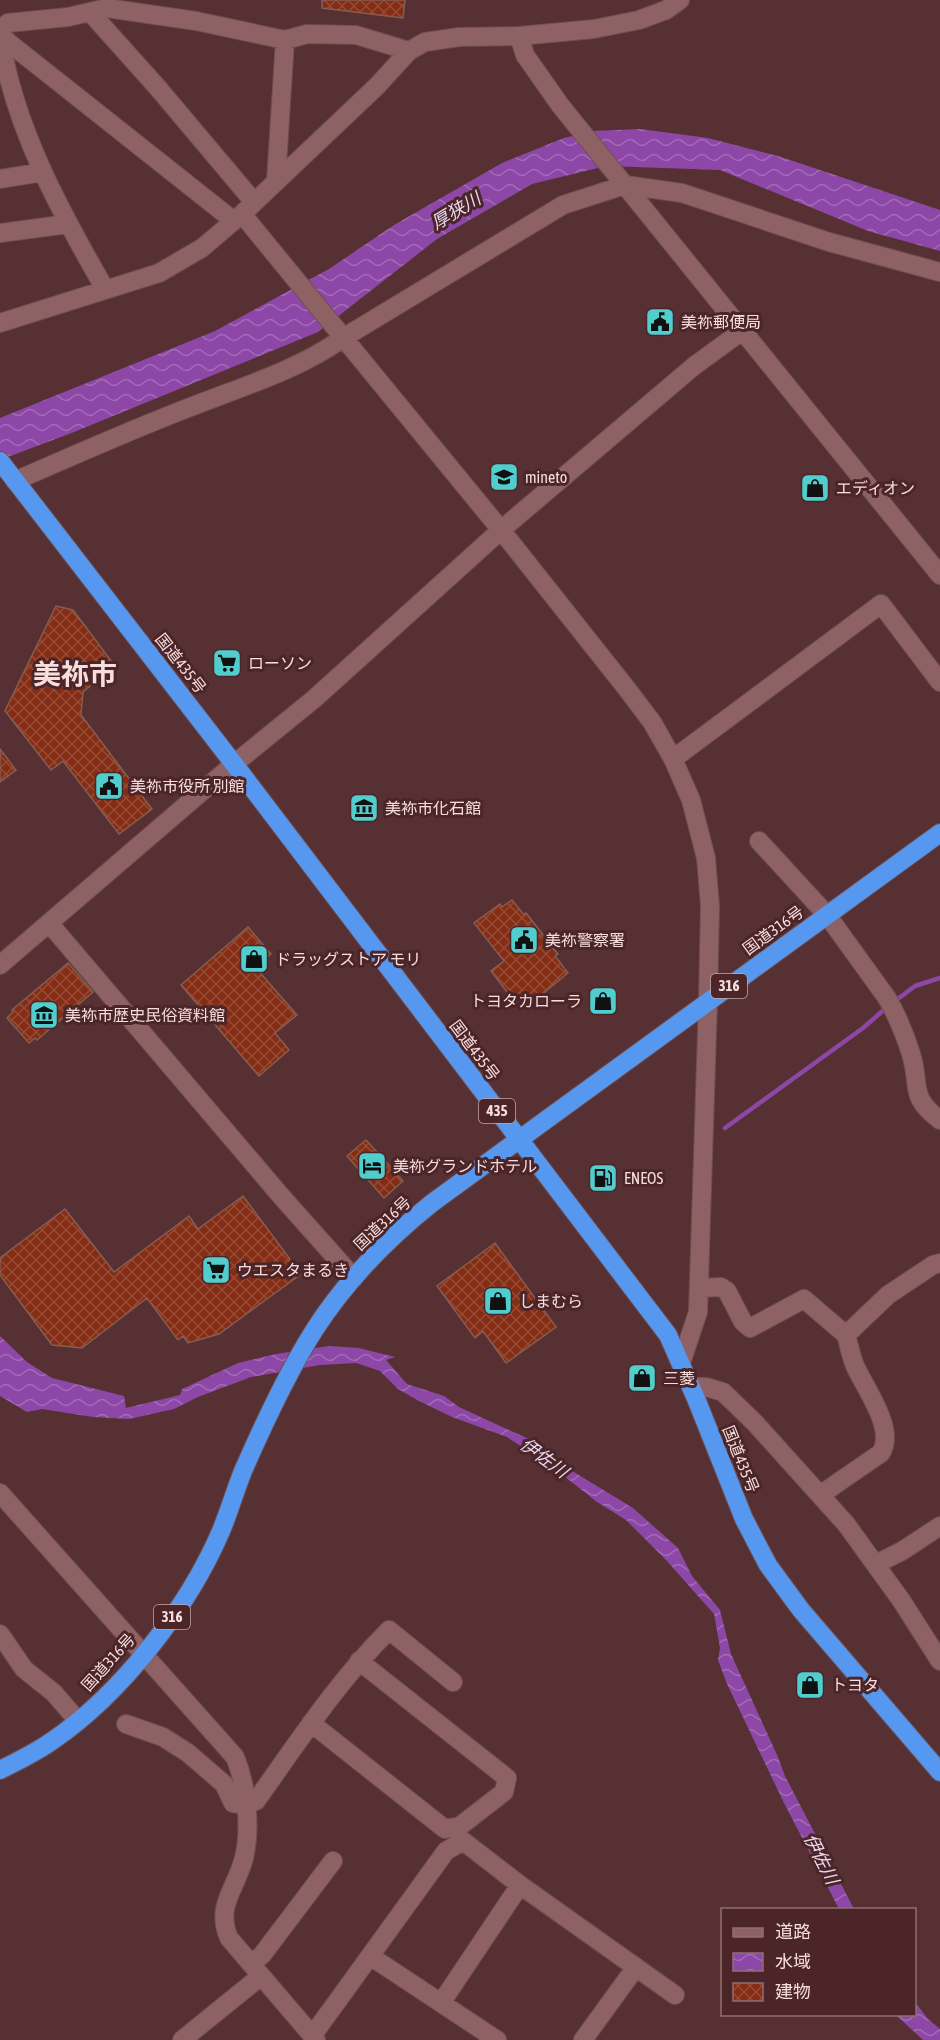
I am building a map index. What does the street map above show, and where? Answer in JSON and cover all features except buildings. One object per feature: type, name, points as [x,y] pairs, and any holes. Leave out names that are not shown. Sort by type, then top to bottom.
[{"type":"highway","name":"国道435号","points":[[8,472],[234,764],[668,1335],[744,1519],[768,1565],[801,1610],[940,1772]]},
{"type":"highway","name":"国道316号","points":[[0,1770],[32,1754],[78,1721],[117,1685],[168,1624],[220,1532],[243,1472],[293,1368],[315,1329],[354,1278],[403,1226],[940,833]]},
{"type":"street","points":[[0,323],[159,273],[184,260],[202,248],[243,212],[377,86],[409,51],[425,42],[459,37],[519,36],[594,29],[639,20],[666,10],[680,0]]},
{"type":"street","points":[[105,289],[68,224],[21,117],[4,63],[0,33],[8,23],[57,18],[107,8],[196,21],[285,40],[307,34],[356,35],[409,51]]},
{"type":"street","points":[[90,12],[158,88],[243,212],[292,276],[501,530],[627,689],[651,722],[673,759],[691,800],[706,858],[710,906],[698,1312],[681,1364]]},
{"type":"street","points":[[0,33],[8,42],[243,212]]},
{"type":"street","points":[[519,36],[525,56],[560,105],[940,575]]},
{"type":"street","points":[[276,181],[285,40]]},
{"type":"street","points":[[0,178],[44,172]]},
{"type":"street","points":[[8,472],[116,436],[319,355],[340,335],[563,205],[625,185],[682,193],[829,242],[940,272]]},
{"type":"street","points":[[0,233],[68,224]]},
{"type":"street","points":[[0,965],[234,764],[314,699],[501,530],[694,366],[742,330]]},
{"type":"street","points":[[673,759],[881,604],[940,682]]},
{"type":"street","points":[[759,841],[827,915],[895,1011],[912,1057],[917,1093],[929,1112],[940,1120]]},
{"type":"street","points":[[49,923],[281,1196],[354,1278]]},
{"type":"street","points":[[846,1335],[888,1295],[940,1263]]},
{"type":"street","points":[[699,1288],[721,1287],[727,1290],[743,1322],[750,1328],[804,1299],[846,1335],[856,1368],[874,1400],[885,1438],[885,1447],[881,1453],[820,1495]]},
{"type":"street","points":[[691,1388],[706,1387],[723,1392],[755,1423],[846,1524],[876,1564],[940,1661]]},
{"type":"street","points":[[0,1493],[235,1757],[243,1776],[246,1805],[244,1858],[223,1912],[223,1925],[229,1938],[314,2038],[446,1851],[464,1841],[520,1885],[675,1995]]},
{"type":"street","points":[[876,1564],[902,1551],[940,1526]]},
{"type":"street","points":[[126,1724],[171,1742],[224,1784],[233,1803],[246,1805],[256,1802],[358,1660],[389,1630],[453,1682]]},
{"type":"street","points":[[0,1634],[24,1669],[54,1693],[78,1721]]},
{"type":"street","points":[[311,1723],[445,1829],[460,1827],[504,1792],[507,1778],[358,1660]]},
{"type":"street","points":[[182,2040],[256,1970],[262,1955],[333,1861]]},
{"type":"street","points":[[441,2003],[520,1885]]},
{"type":"street","points":[[370,1956],[497,2040]]},
{"type":"street","points":[[583,2040],[636,1967]]},
{"type":"water","name":"厚狭川","points":[[640,129],[708,138],[778,156],[940,210],[940,251],[868,231],[720,170],[606,166],[532,184],[437,239],[318,332],[0,460],[0,418],[215,331],[329,269],[394,225],[502,163],[564,138],[593,131]]},
{"type":"water","name":"伊佐川","points":[[0,1336],[27,1362],[52,1378],[124,1396],[126,1408],[180,1395],[182,1389],[238,1363],[276,1354],[329,1346],[359,1348],[395,1357],[386,1360],[407,1384],[444,1396],[459,1407],[531,1440],[569,1469],[633,1508],[678,1548],[692,1576],[720,1610],[731,1654],[785,1776],[853,1908],[838,1908],[784,1803],[727,1684],[718,1660],[720,1648],[714,1614],[666,1560],[626,1520],[597,1502],[550,1465],[507,1437],[452,1417],[419,1401],[398,1389],[380,1371],[356,1363],[320,1365],[251,1377],[198,1397],[174,1409],[129,1419],[93,1417],[42,1409],[27,1412],[0,1396]]},
{"type":"water","points":[[916,2003],[928,2019],[940,2029],[940,2040],[923,2040],[897,2016],[916,2016]]},
{"type":"waterway","points":[[895,1001],[915,986],[940,978]]},
{"type":"waterway","points":[[725,1128],[863,1028],[886,1008]]},
{"type":"place","name":"美祢郵便局","points":[[660,322]]},
{"type":"place","name":"mineto","points":[[504,477]]},
{"type":"place","name":"エディオン","points":[[815,488]]},
{"type":"place","name":"ローソン","points":[[227,663]]},
{"type":"place","name":"美祢市役所 別館","points":[[109,786]]},
{"type":"place","name":"美袮市化石館","points":[[364,808]]},
{"type":"place","name":"美祢警察署","points":[[524,940]]},
{"type":"place","name":"ドラッグストア モリ","points":[[254,959]]},
{"type":"place","name":"トヨタカローラ","points":[[603,1001]]},
{"type":"place","name":"美袮市歴史民俗資料館","points":[[44,1015]]},
{"type":"place","name":"美祢グランドホテル","points":[[372,1166]]},
{"type":"place","name":"ENEOS","points":[[603,1178]]},
{"type":"place","name":"ウエスタまるき","points":[[216,1270]]},
{"type":"place","name":"しまむら","points":[[498,1301]]},
{"type":"place","name":"三菱","points":[[642,1378]]},
{"type":"place","name":"トヨタ","points":[[810,1685]]},
{"type":"district","name":"美祢市","points":[[75,674]]}]
